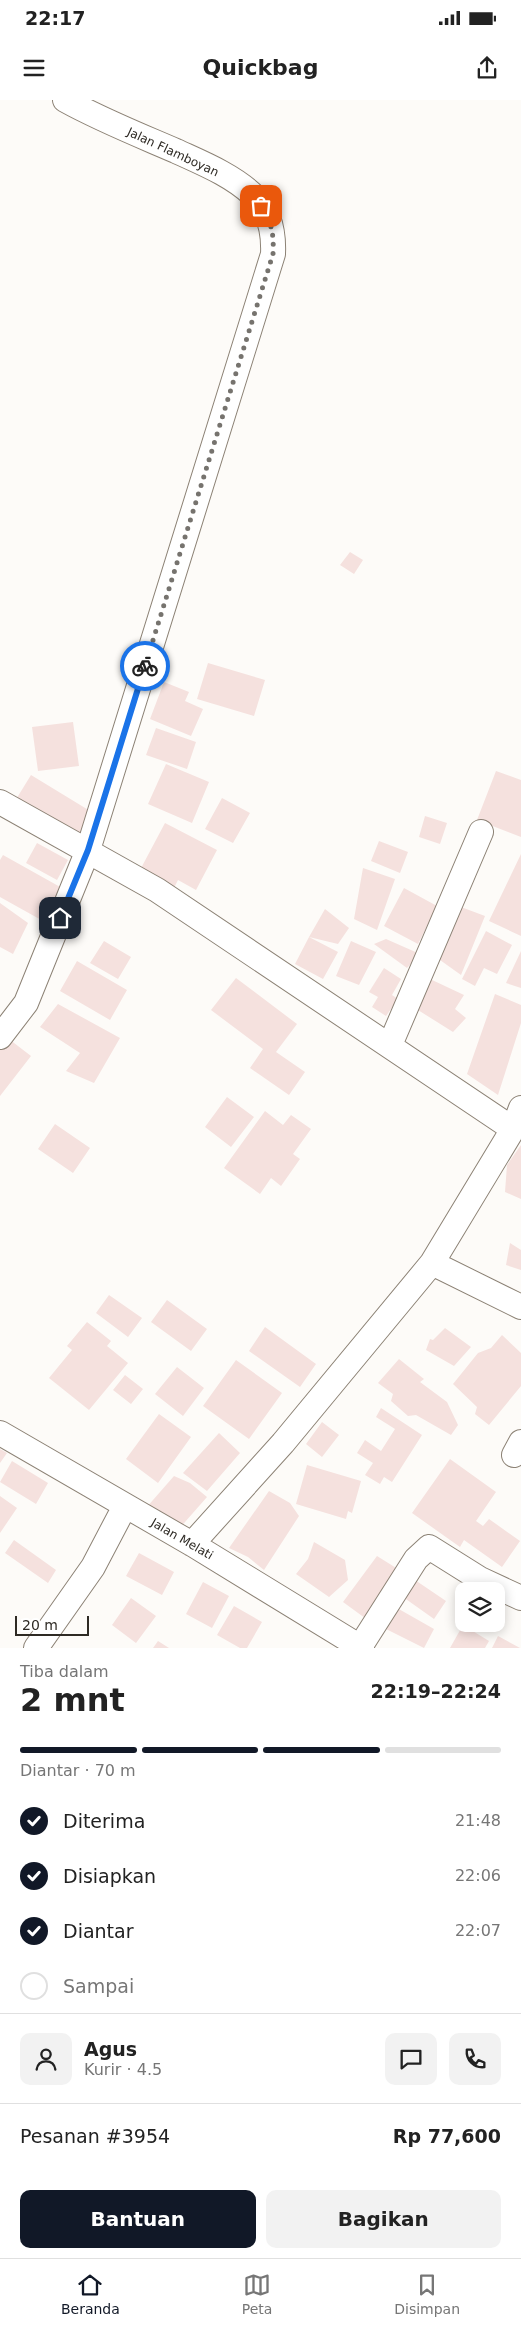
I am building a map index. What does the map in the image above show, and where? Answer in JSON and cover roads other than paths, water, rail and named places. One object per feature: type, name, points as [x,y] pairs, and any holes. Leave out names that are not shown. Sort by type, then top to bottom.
[{"type":"street","name":"Jalan Flamboyan","points":[[0,1037],[26,1003],[88,850],[273,254],[274,234],[269,218],[253,195],[230,178],[203,163],[85,111],[65,100]]},
{"type":"street","points":[[0,802],[157,890],[390,1045],[517,1118],[432,1263],[283,1443],[192,1544]]},
{"type":"street","points":[[390,1045],[480,832]]},
{"type":"street","points":[[432,1263],[521,1307]]},
{"type":"street","name":"Jalan Melati","points":[[0,1434],[192,1544],[361,1647]]},
{"type":"street","points":[[36,1648],[93,1567],[125,1506]]},
{"type":"street","points":[[361,1647],[416,1559],[429,1547],[480,1579],[521,1598]]}]
